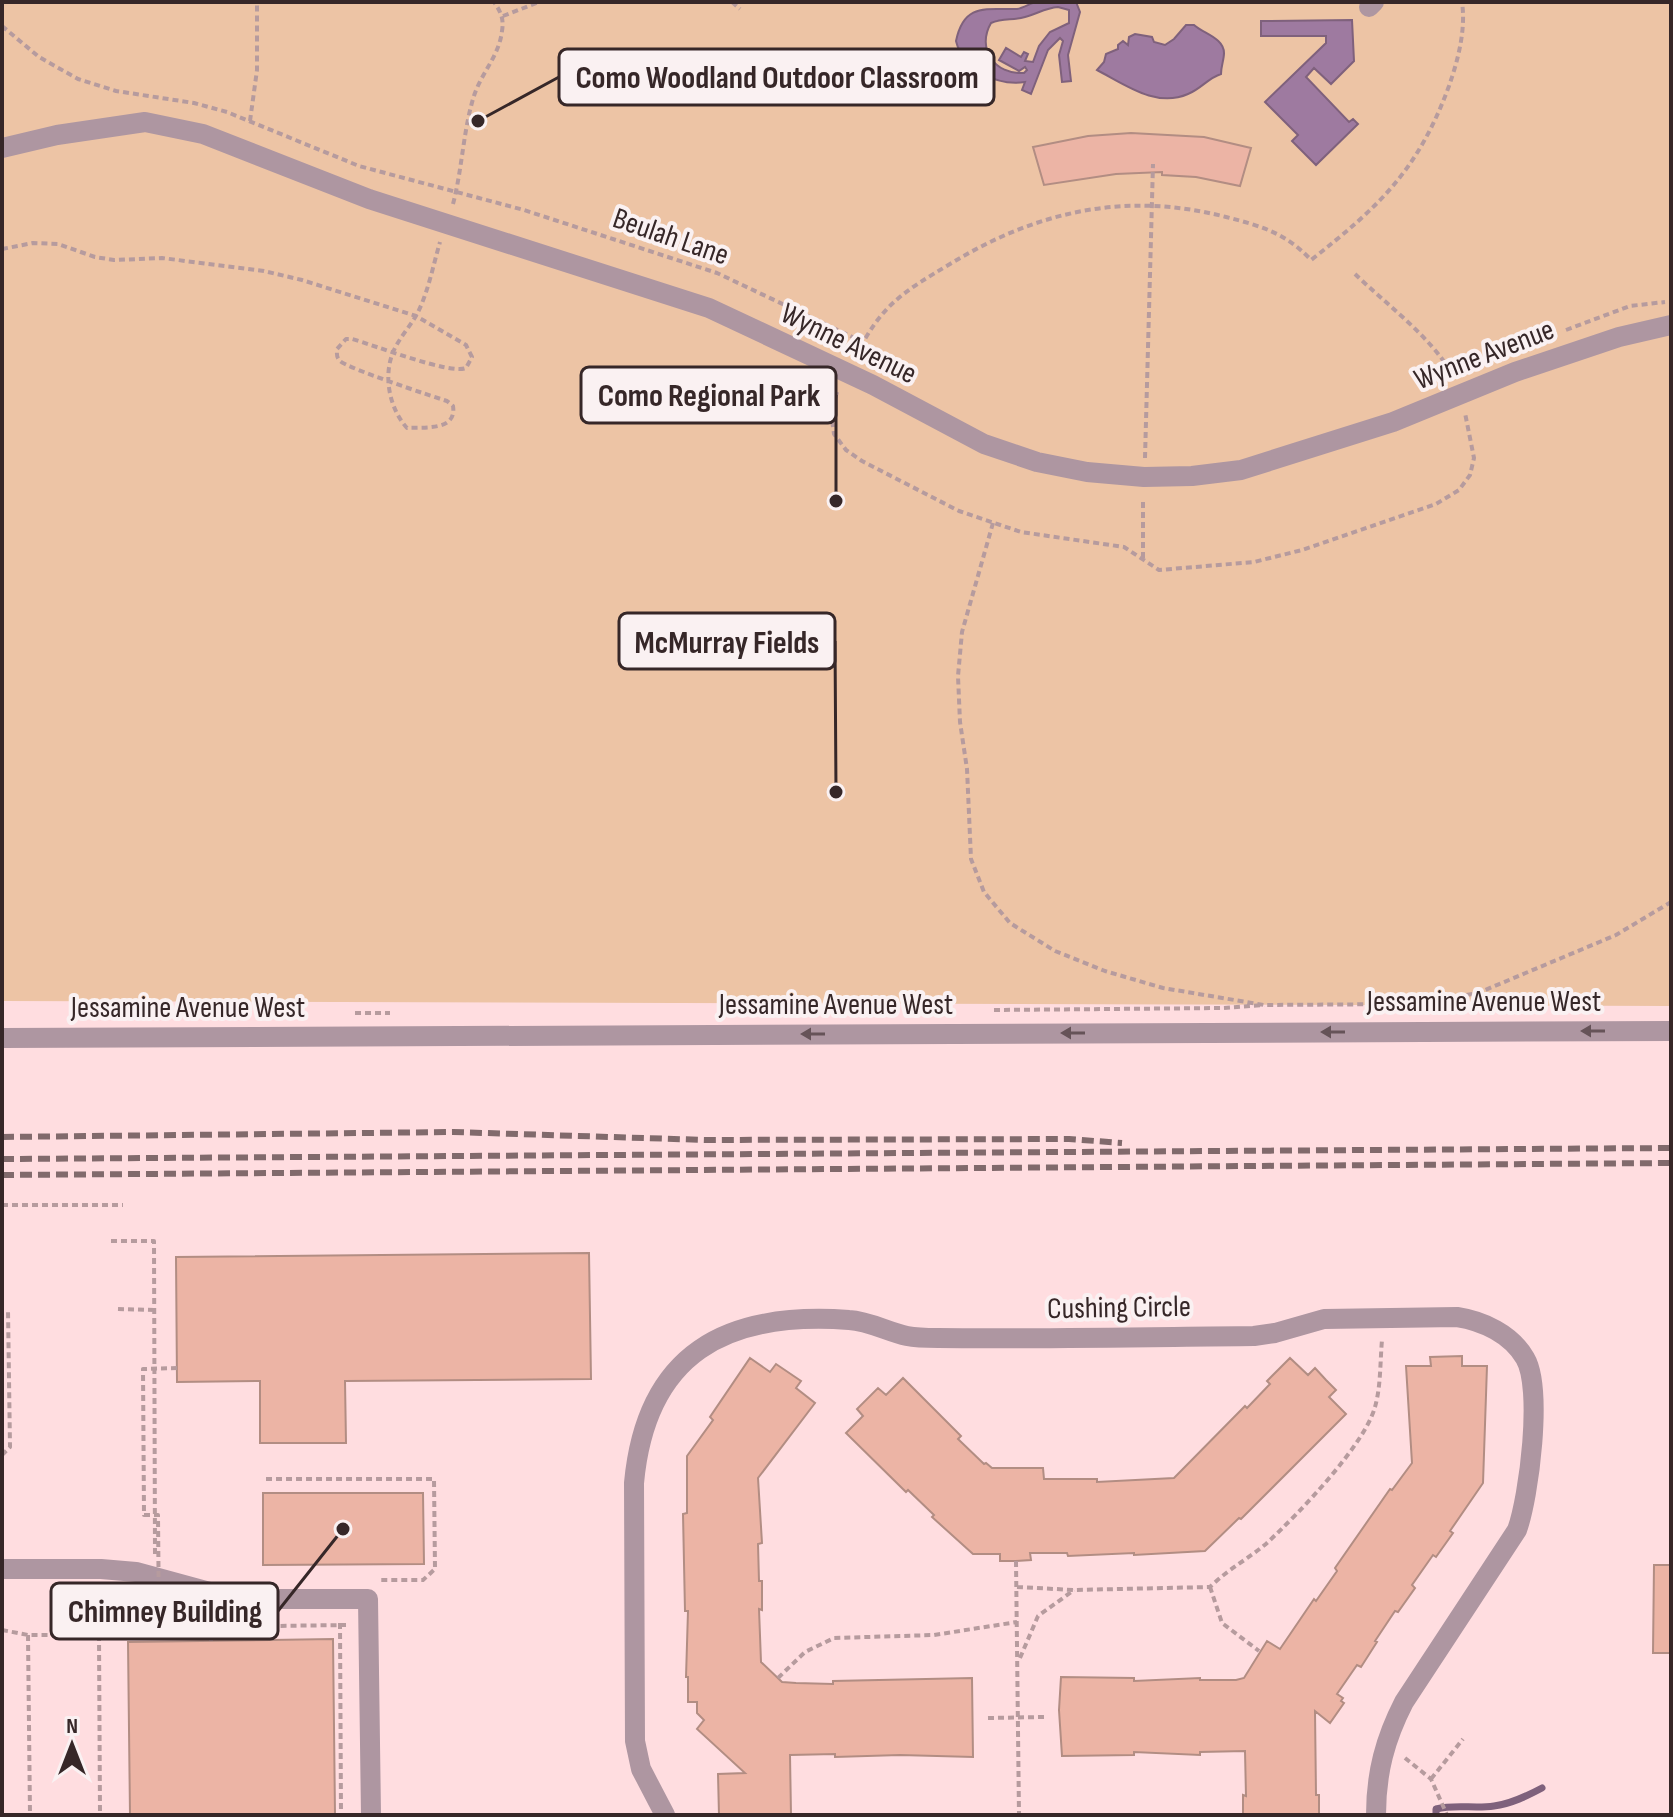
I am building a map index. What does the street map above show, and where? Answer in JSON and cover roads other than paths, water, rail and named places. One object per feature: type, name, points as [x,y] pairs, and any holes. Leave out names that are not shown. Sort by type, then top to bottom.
[{"type":"street","name":"Wynne Avenue","points":[[2,148],[57,135],[145,122],[203,134],[369,199],[709,308],[873,385],[984,444],[1050,465],[1087,472],[1144,477],[1192,476],[1241,470],[1393,422],[1515,372],[1604,342],[1671,325]]},
{"type":"street","name":"Jessamine Avenue West","points":[[2,1038],[1671,1031]]},
{"type":"street","name":"Cushing Circle","points":[[665,1815],[641,1769],[635,1741],[634,1483],[642,1428],[655,1398],[673,1373],[704,1346],[749,1326],[778,1321],[850,1320],[907,1336],[984,1339],[1254,1336],[1324,1319],[1457,1317],[1478,1321],[1495,1330],[1525,1356],[1531,1372],[1529,1485],[1525,1510],[1517,1530],[1404,1702],[1384,1747],[1376,1788],[1376,1815]]},
{"type":"street","points":[[2,1569],[136,1572],[235,1599],[340,1599],[368,1590],[371,1815]]},
{"type":"waterway","points":[[1436,1815],[1436,1809],[1507,1803],[1542,1788]]},
{"type":"railway","points":[[2,1137],[453,1132],[706,1140],[1069,1139],[1122,1143]]},
{"type":"railway","points":[[2,1159],[1671,1148]]},
{"type":"railway","points":[[2,1175],[1671,1163]]},
{"type":"place","name":"Como Woodland Outdoor Classroom","points":[[478,121]]},
{"type":"place","name":"Como Regional Park","points":[[836,501]]},
{"type":"place","name":"McMurray Fields","points":[[836,792]]},
{"type":"place","name":"Chimney Building","points":[[343,1529]]}]
